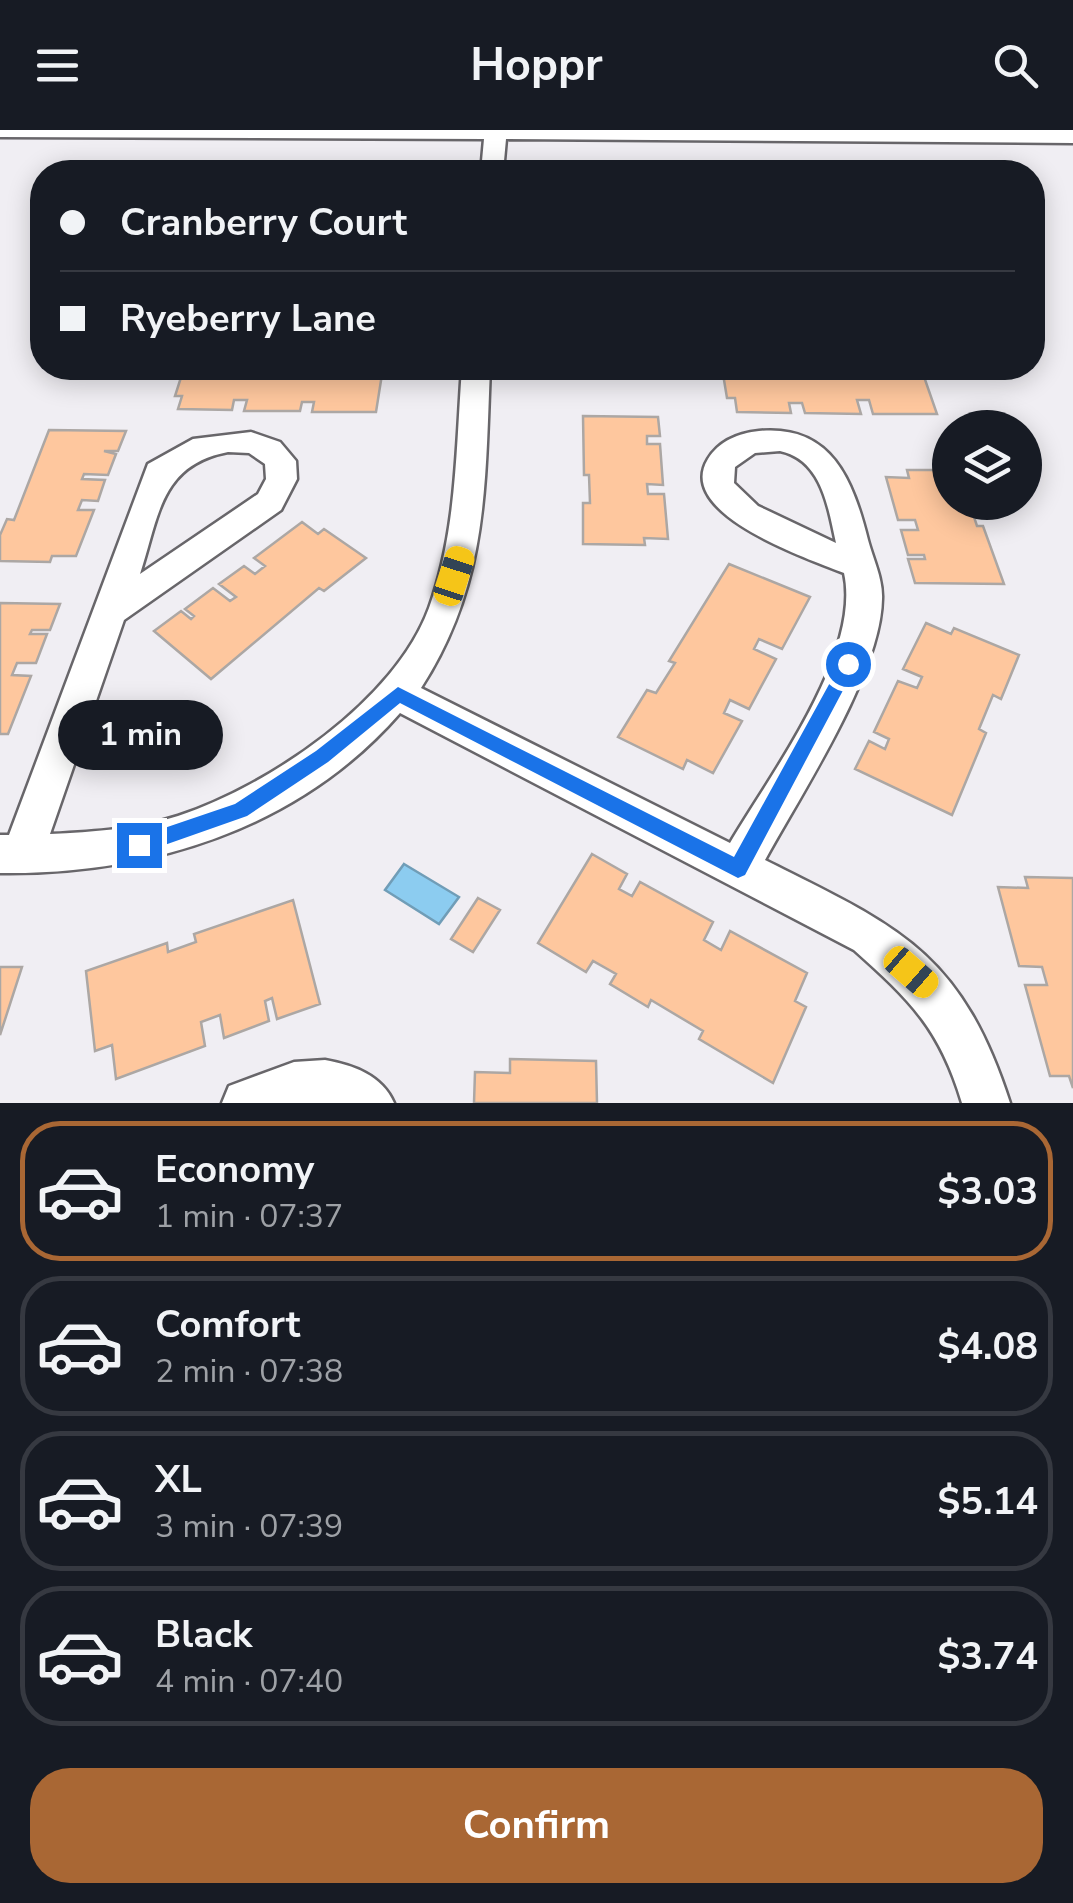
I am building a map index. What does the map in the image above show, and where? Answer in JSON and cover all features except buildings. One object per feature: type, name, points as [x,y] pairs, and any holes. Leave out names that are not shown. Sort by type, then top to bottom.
[{"type":"street","points":[[0,130],[1073,136]]},
{"type":"street","points":[[493,160],[496,132]]},
{"type":"street","points":[[111,611],[270,502],[282,486],[284,468],[276,454],[260,445],[215,440],[173,457],[158,472],[111,611],[11,854],[139,845],[240,810],[322,756],[398,694],[432,641],[465,544],[475,380]]},
{"type":"street","points":[[738,869],[848,664],[866,600],[858,565],[837,479],[814,453],[775,441],[738,448],[725,458],[718,470],[718,486],[739,512],[858,565]]},
{"type":"street","points":[[398,694],[869,935],[932,990],[972,1058],[986,1103]]},
{"type":"street","points":[[246,1103],[288,1086],[321,1080],[352,1088],[370,1103]]},
{"type":"water","points":[[404,864],[459,897],[439,924],[385,890]]},
{"type":"route","points":[[139,845],[240,810],[322,756],[398,694],[738,869],[848,664]]}]
